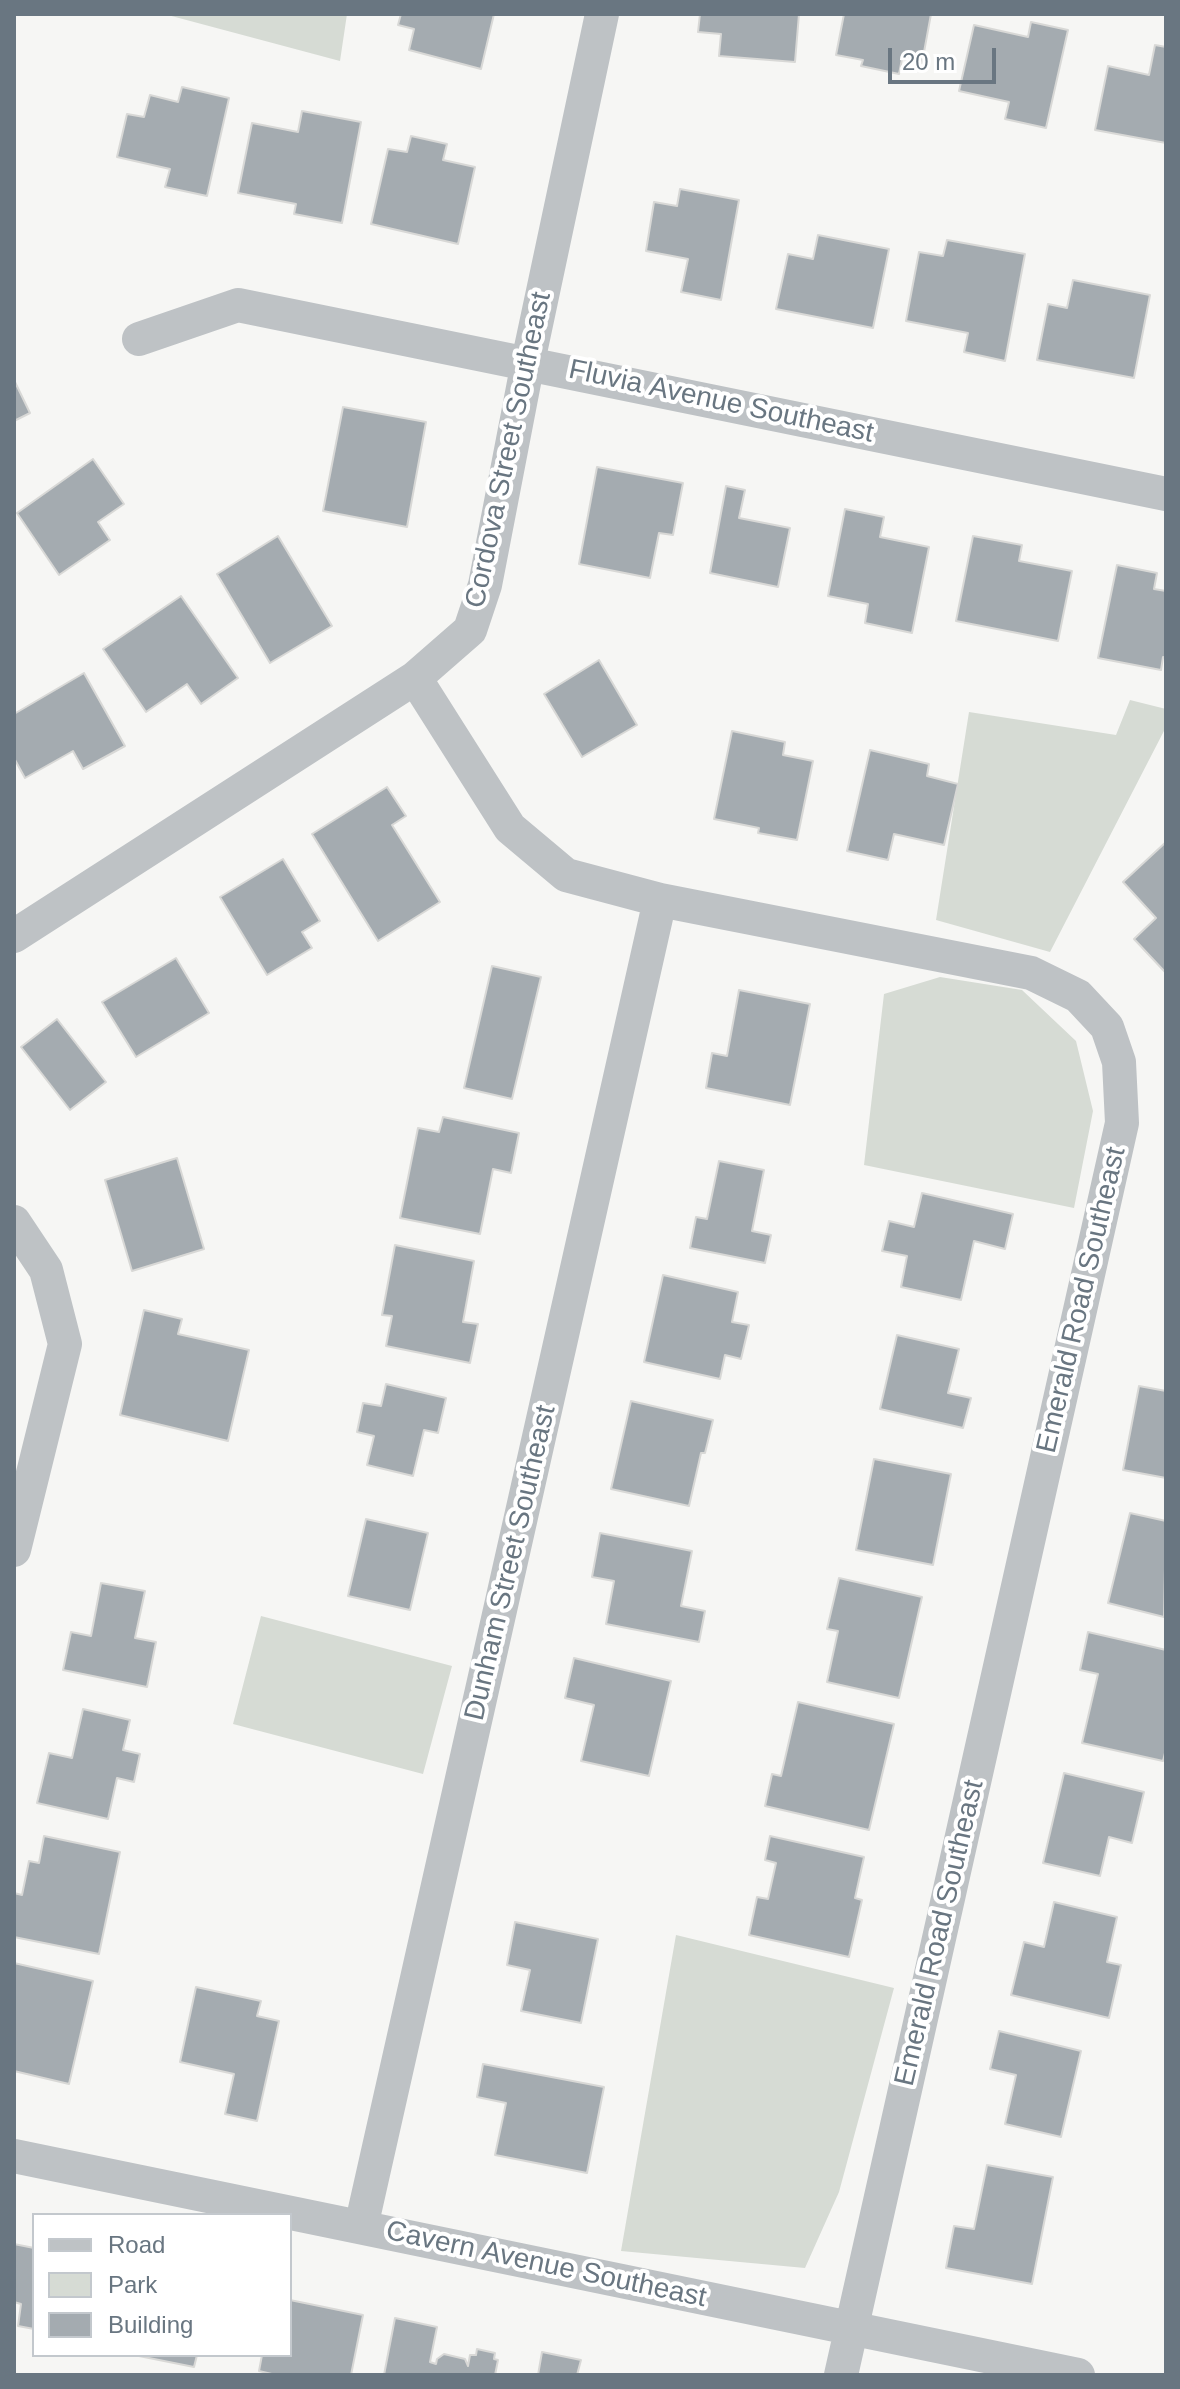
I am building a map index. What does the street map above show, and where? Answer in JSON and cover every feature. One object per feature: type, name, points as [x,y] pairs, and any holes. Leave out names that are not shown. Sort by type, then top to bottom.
[{"type":"street","name":"Cordova Street Southeast","points":[[14,936],[415,678],[470,630],[485,585],[528,362],[602,14]]},
{"type":"street","name":"Fluvia Avenue Southeast","points":[[139,339],[238,305],[1166,494]]},
{"type":"street","name":"Emerald Road Southeast","points":[[415,678],[510,828],[566,875],[660,900],[1031,973],[1078,996],[1107,1027],[1119,1062],[1122,1123],[841,2375]]},
{"type":"street","name":"Dunham Street Southeast","points":[[361,2227],[660,900]]},
{"type":"street","points":[[14,1222],[46,1270],[65,1344],[14,1550]]},
{"type":"street","name":"Cavern Avenue Southeast","points":[[14,2156],[1078,2375]]},
{"type":"green space","points":[[164,14],[347,14],[340,61]]},
{"type":"green space","points":[[1130,700],[1166,709],[1166,727],[1050,952],[936,920],[969,712],[1116,735]]},
{"type":"green space","points":[[940,977],[1022,990],[1076,1041],[1093,1111],[1074,1208],[864,1165],[884,994]]},
{"type":"green space","points":[[261,1616],[452,1666],[423,1774],[233,1724]]},
{"type":"green space","points":[[676,1935],[894,1988],[839,2192],[805,2268],[621,2251]]},
{"type":"building","points":[[401,14],[494,14],[481,69],[409,50],[414,29],[398,25]]},
{"type":"building","points":[[700,14],[799,14],[795,62],[719,56],[721,34],[698,32]]},
{"type":"building","points":[[844,14],[931,14],[922,63],[902,59],[899,74],[861,66],[863,60],[836,55]]},
{"type":"building","points":[[1031,22],[1068,30],[1046,128],[1005,119],[1009,102],[959,91],[974,25],[1028,37]]},
{"type":"building","points":[[1155,45],[1166,47],[1166,143],[1095,130],[1108,66],[1149,75]]},
{"type":"building","points":[[182,87],[229,98],[207,196],[165,187],[170,169],[117,157],[127,114],[144,117],[150,95],[178,102]]},
{"type":"building","points":[[302,111],[361,122],[342,223],[294,214],[296,204],[238,193],[252,123],[298,132]]},
{"type":"building","points":[[411,136],[447,144],[443,160],[475,167],[458,244],[371,224],[388,149],[407,152]]},
{"type":"building","points":[[680,189],[739,200],[721,300],[681,292],[688,259],[646,251],[654,202],[677,206]]},
{"type":"building","points":[[818,235],[889,249],[873,328],[776,309],[788,254],[813,259]]},
{"type":"building","points":[[947,240],[1025,254],[1005,361],[964,352],[968,333],[906,321],[919,252],[943,256]]},
{"type":"building","points":[[1073,280],[1150,295],[1134,378],[1037,360],[1048,304],[1067,308]]},
{"type":"building","points":[[14,380],[30,413],[14,421]]},
{"type":"building","points":[[343,407],[426,422],[407,527],[323,511]]},
{"type":"building","points":[[93,459],[124,504],[98,522],[110,540],[59,575],[17,513]]},
{"type":"building","points":[[597,467],[683,483],[673,535],[659,533],[650,578],[579,564]]},
{"type":"building","points":[[726,486],[745,490],[739,518],[790,528],[778,587],[710,573]]},
{"type":"building","points":[[845,509],[884,517],[880,537],[929,547],[912,633],[865,623],[868,604],[828,596]]},
{"type":"building","points":[[278,536],[332,626],[270,663],[217,574]]},
{"type":"building","points":[[973,536],[1022,545],[1019,561],[1072,571],[1058,641],[956,621]]},
{"type":"building","points":[[1117,565],[1157,573],[1154,589],[1166,591],[1166,658],[1163,657],[1161,670],[1098,658]]},
{"type":"building","points":[[181,596],[238,678],[201,704],[187,684],[146,712],[103,649]]},
{"type":"building","points":[[599,660],[637,725],[582,757],[544,694]]},
{"type":"building","points":[[84,673],[125,746],[83,769],[73,751],[25,778],[14,758],[14,714]]},
{"type":"building","points":[[732,731],[785,742],[783,755],[813,761],[797,840],[758,833],[759,828],[714,819]]},
{"type":"building","points":[[870,750],[929,764],[927,776],[958,784],[944,845],[894,834],[888,860],[847,851]]},
{"type":"building","points":[[387,787],[406,816],[392,825],[440,902],[378,941],[312,834]]},
{"type":"building","points":[[1166,842],[1165,972],[1134,939],[1156,918],[1123,882]]},
{"type":"building","points":[[283,859],[320,921],[302,932],[312,948],[267,975],[220,897]]},
{"type":"building","points":[[176,958],[209,1013],[136,1057],[102,1002]]},
{"type":"building","points":[[492,966],[541,977],[512,1099],[464,1088]]},
{"type":"building","points":[[739,990],[810,1004],[790,1105],[706,1088],[712,1053],[727,1056]]},
{"type":"building","points":[[57,1019],[106,1082],[70,1110],[21,1047]]},
{"type":"building","points":[[443,1117],[519,1133],[511,1173],[493,1169],[480,1234],[400,1218],[418,1128],[439,1132]]},
{"type":"building","points":[[177,1158],[204,1249],[132,1271],[105,1180]]},
{"type":"building","points":[[719,1161],[764,1170],[752,1231],[771,1235],[765,1263],[690,1248],[696,1217],[707,1219]]},
{"type":"building","points":[[922,1193],[1013,1214],[1005,1249],[974,1241],[961,1300],[901,1287],[907,1256],[882,1251],[889,1221],[914,1227]]},
{"type":"building","points":[[395,1245],[474,1261],[463,1322],[478,1324],[470,1363],[386,1346],[392,1316],[382,1315]]},
{"type":"building","points":[[663,1275],[738,1292],[732,1322],[749,1325],[741,1359],[725,1355],[720,1379],[644,1362]]},
{"type":"building","points":[[144,1310],[182,1319],[178,1334],[249,1350],[228,1441],[120,1415]]},
{"type":"building","points":[[897,1335],[959,1349],[948,1393],[971,1398],[963,1428],[880,1409]]},
{"type":"building","points":[[386,1384],[446,1398],[438,1433],[424,1430],[413,1476],[367,1465],[374,1436],[357,1432],[363,1403],[381,1406]]},
{"type":"building","points":[[1139,1386],[1166,1391],[1166,1478],[1123,1470]]},
{"type":"building","points":[[631,1401],[713,1420],[705,1453],[701,1453],[689,1506],[611,1489]]},
{"type":"building","points":[[874,1459],[951,1474],[933,1565],[856,1550]]},
{"type":"building","points":[[1130,1513],[1166,1521],[1164,1617],[1108,1603]]},
{"type":"building","points":[[366,1519],[428,1533],[410,1610],[348,1596]]},
{"type":"building","points":[[600,1533],[692,1551],[681,1606],[705,1611],[699,1642],[606,1624],[614,1581],[592,1577]]},
{"type":"building","points":[[839,1578],[922,1597],[899,1698],[827,1682],[838,1631],[827,1629]]},
{"type":"building","points":[[101,1583],[145,1591],[135,1638],[156,1642],[147,1687],[63,1670],[71,1632],[91,1636]]},
{"type":"building","points":[[1088,1632],[1166,1650],[1166,1749],[1163,1761],[1082,1743],[1098,1674],[1080,1670]]},
{"type":"building","points":[[574,1658],[671,1681],[649,1776],[581,1761],[594,1705],[565,1698]]},
{"type":"building","points":[[798,1702],[894,1724],[869,1830],[765,1806],[772,1774],[781,1776]]},
{"type":"building","points":[[83,1709],[130,1720],[123,1750],[140,1754],[134,1782],[117,1778],[108,1819],[37,1803],[49,1753],[72,1758]]},
{"type":"building","points":[[1064,1773],[1144,1792],[1132,1843],[1109,1837],[1100,1876],[1043,1863]]},
{"type":"building","points":[[44,1836],[120,1852],[99,1954],[14,1937],[14,1893],[22,1895],[29,1861],[39,1863]]},
{"type":"building","points":[[770,1836],[864,1857],[855,1898],[862,1900],[849,1957],[749,1935],[757,1897],[768,1899],[776,1863],[765,1860]]},
{"type":"building","points":[[1054,1902],[1117,1917],[1107,1962],[1121,1965],[1109,2018],[1011,1995],[1024,1942],[1044,1947]]},
{"type":"building","points":[[515,1922],[598,1939],[581,2023],[521,2011],[530,1970],[507,1965]]},
{"type":"building","points":[[14,1963],[93,1981],[69,2084],[14,2071]]},
{"type":"building","points":[[196,1987],[261,2001],[257,2016],[279,2021],[257,2121],[225,2114],[234,2074],[180,2062]]},
{"type":"building","points":[[999,2031],[1081,2051],[1061,2137],[1005,2124],[1016,2075],[990,2069]]},
{"type":"building","points":[[483,2064],[604,2087],[587,2173],[495,2155],[506,2103],[477,2097]]},
{"type":"building","points":[[987,2165],[1053,2177],[1032,2284],[946,2268],[954,2226],[974,2229]]},
{"type":"building","points":[[14,2244],[32,2248],[32,2329],[18,2326],[21,2304],[14,2302]]},
{"type":"building","points":[[292,2300],[363,2315],[351,2375],[276,2375],[259,2371],[262,2357],[292,2357]]},
{"type":"building","points":[[395,2318],[437,2327],[430,2362],[436,2364],[444,2354],[465,2359],[468,2366],[470,2355],[476,2355],[477,2349],[495,2353],[494,2359],[498,2360],[495,2375],[384,2375]]},
{"type":"building","points":[[542,2352],[581,2360],[577,2375],[538,2375]]},
{"type":"building","points":[[144,2357],[196,2357],[194,2367]]}]
